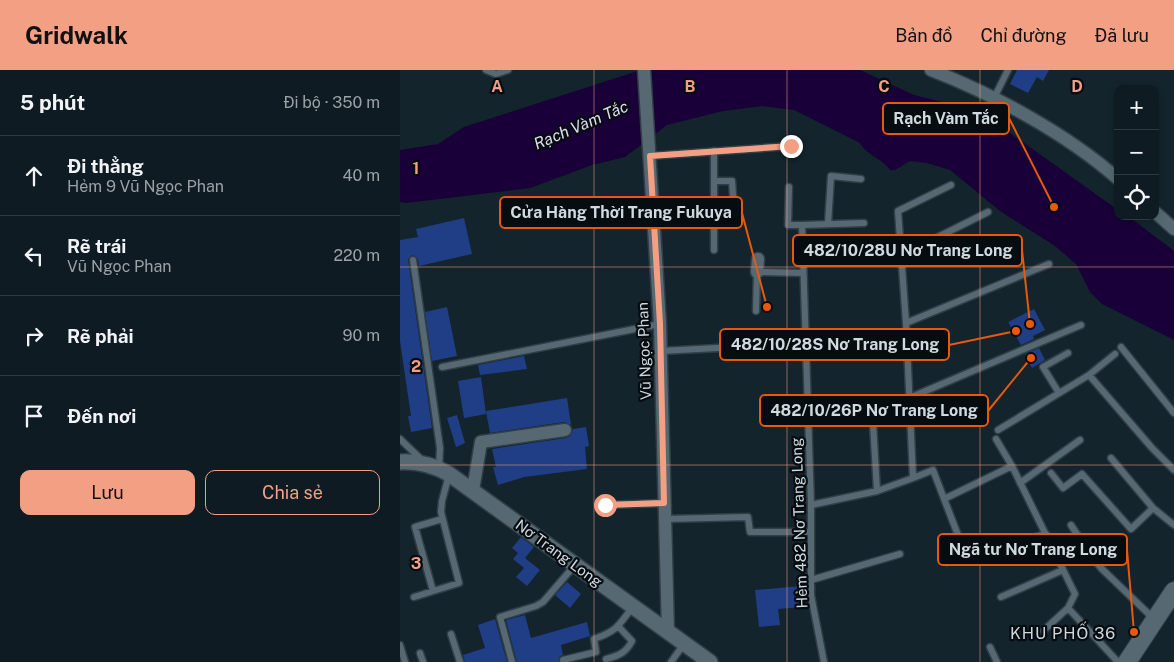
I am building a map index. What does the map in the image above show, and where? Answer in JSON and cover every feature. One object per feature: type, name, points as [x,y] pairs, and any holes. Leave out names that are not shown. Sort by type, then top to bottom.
[{"type":"main road","points":[[1133,659],[1155,620],[1174,592]]},
{"type":"street","name":"Vũ Ngọc Phan","points":[[644,70],[660,324],[668,632]]},
{"type":"street","points":[[931,70],[994,98],[1061,137],[1114,175]]},
{"type":"street","points":[[1159,216],[1174,229]]},
{"type":"street","points":[[757,272],[758,259]]},
{"type":"street","points":[[473,490],[481,442],[565,430]]},
{"type":"street","points":[[400,462],[413,462],[438,469]]},
{"type":"street","name":"Nơ Trang Long","points":[[438,469],[473,490],[710,662]]},
{"type":"lane","points":[[486,70],[496,74],[508,70]]},
{"type":"lane","points":[[994,98],[1008,70]]},
{"type":"lane","points":[[649,151],[714,152],[791,146]]},
{"type":"lane","points":[[714,152],[714,250]]},
{"type":"lane","points":[[828,224],[831,176],[861,179]]},
{"type":"lane","points":[[714,181],[732,181],[734,208]]},
{"type":"lane","points":[[913,478],[906,323],[898,211],[951,185]]},
{"type":"lane","points":[[789,187],[788,226],[864,222]]},
{"type":"lane","points":[[902,255],[988,212]]},
{"type":"lane","name":"Hẻm 482 Nơ Trang Long","points":[[802,225],[811,505],[811,595],[824,662]]},
{"type":"lane","points":[[413,260],[440,448],[438,469],[442,519],[458,583],[414,597]]},
{"type":"lane","points":[[906,323],[1049,264]]},
{"type":"lane","points":[[756,311],[757,272],[803,273]]},
{"type":"lane","points":[[442,367],[660,324]]},
{"type":"lane","points":[[909,398],[1081,325]]},
{"type":"lane","points":[[660,351],[776,345]]},
{"type":"lane","points":[[1121,347],[1174,413]]},
{"type":"lane","points":[[1060,393],[1043,367],[1068,353]]},
{"type":"lane","points":[[998,430],[1089,375],[1114,354]]},
{"type":"lane","points":[[1089,375],[1152,448],[1174,470]]},
{"type":"lane","points":[[873,423],[877,491]]},
{"type":"lane","points":[[400,439],[438,469]]},
{"type":"lane","points":[[996,439],[1012,466],[1075,594],[1068,608],[1043,631]]},
{"type":"lane","points":[[1020,483],[1080,440]]},
{"type":"lane","points":[[1111,458],[1153,508],[1174,524]]},
{"type":"lane","points":[[944,499],[1012,466]]},
{"type":"lane","points":[[811,505],[877,491],[933,470],[966,556]]},
{"type":"lane","points":[[1051,472],[1063,488],[1082,474],[1131,530],[1153,508]]},
{"type":"lane","points":[[605,505],[664,503]]},
{"type":"lane","points":[[665,519],[748,517],[750,532],[811,532]]},
{"type":"lane","points":[[433,591],[415,527],[442,519]]},
{"type":"lane","points":[[1072,525],[1091,556],[1102,569],[1155,620]]},
{"type":"lane","points":[[947,562],[1046,534]]},
{"type":"lane","points":[[811,580],[900,554]]},
{"type":"lane","points":[[512,662],[500,617],[543,602],[575,565]]},
{"type":"lane","points":[[1001,597],[1063,570]]},
{"type":"lane","points":[[563,660],[596,652],[594,639],[610,634],[633,606]]},
{"type":"lane","points":[[1068,608],[1118,662]]},
{"type":"lane","points":[[606,659],[619,656],[632,641],[618,626]]},
{"type":"lane","points":[[451,634],[460,662]]},
{"type":"lane","points":[[671,662],[684,644]]},
{"type":"lane","points":[[400,645],[405,662]]},
{"type":"lane","points":[[990,647],[996,662]]},
{"type":"lane","points":[[420,653],[423,662]]},
{"type":"water","name":"Rạch Vàm Tắc","points":[[641,70],[860,70],[914,95],[970,109],[986,116],[1114,207],[1114,220],[1133,220],[1174,251],[1174,340],[1102,304],[1090,292],[1076,264],[1055,246],[1000,211],[950,170],[927,163],[910,161],[895,170],[890,170],[860,143],[794,110],[762,106],[723,111],[667,125],[625,157],[592,165],[530,188],[406,203],[400,202],[400,150],[438,144],[464,127]]},
{"type":"building","points":[[1017,70],[1049,70],[1043,81],[1037,77],[1028,93],[1010,84]]},
{"type":"building","points":[[464,218],[472,254],[419,266],[418,259],[415,256],[412,255],[408,259],[432,428],[411,432],[408,416],[411,416],[400,341],[400,240],[418,237],[416,229]]},
{"type":"building","points":[[447,307],[457,356],[432,361],[425,312]]},
{"type":"building","points":[[1034,309],[1045,330],[1033,336],[1034,339],[1021,345],[1008,322]]},
{"type":"building","points":[[1039,348],[1045,360],[1032,368],[1025,354]]},
{"type":"building","points":[[524,356],[527,369],[480,375],[478,365]]},
{"type":"building","points":[[481,377],[486,414],[464,418],[458,381]]},
{"type":"building","points":[[567,398],[571,425],[564,422],[490,433],[486,411]]},
{"type":"building","points":[[457,415],[465,443],[456,447],[447,418]]},
{"type":"building","points":[[586,427],[589,446],[585,447],[587,469],[524,477],[498,485],[493,467],[496,467],[492,449],[566,438],[570,436],[573,429]]},
{"type":"building","points":[[521,537],[534,547],[525,558],[540,570],[527,586],[516,577],[524,568],[513,559],[518,553],[512,548]]},
{"type":"building","points":[[567,582],[581,594],[570,608],[555,595]]},
{"type":"building","points":[[801,586],[803,607],[778,609],[780,625],[759,627],[755,590]]},
{"type":"building","points":[[525,615],[531,638],[587,622],[590,636],[561,645],[563,655],[559,657],[559,662],[517,662],[506,620]]},
{"type":"building","points":[[495,619],[507,662],[465,662],[463,655],[485,648],[478,625]]},
{"type":"place","name":"Rạch Vàm Tắc","points":[[1054,207]]},
{"type":"place","name":"Cửa Hàng Thời Trang Fukuya","points":[[767,307]]},
{"type":"place","name":"482/10/28U Nơ Trang Long","points":[[1030,324]]},
{"type":"place","name":"482/10/28S Nơ Trang Long","points":[[1016,331]]},
{"type":"place","name":"482/10/26P Nơ Trang Long","points":[[1031,358]]},
{"type":"place","name":"Ngã tư Nơ Trang Long","points":[[1134,632]]},
{"type":"district","name":"KHU PHỐ 36","points":[[1063,633]]},
{"type":"route","points":[[605,505],[664,503],[660,324],[650,156],[791,146]]}]
